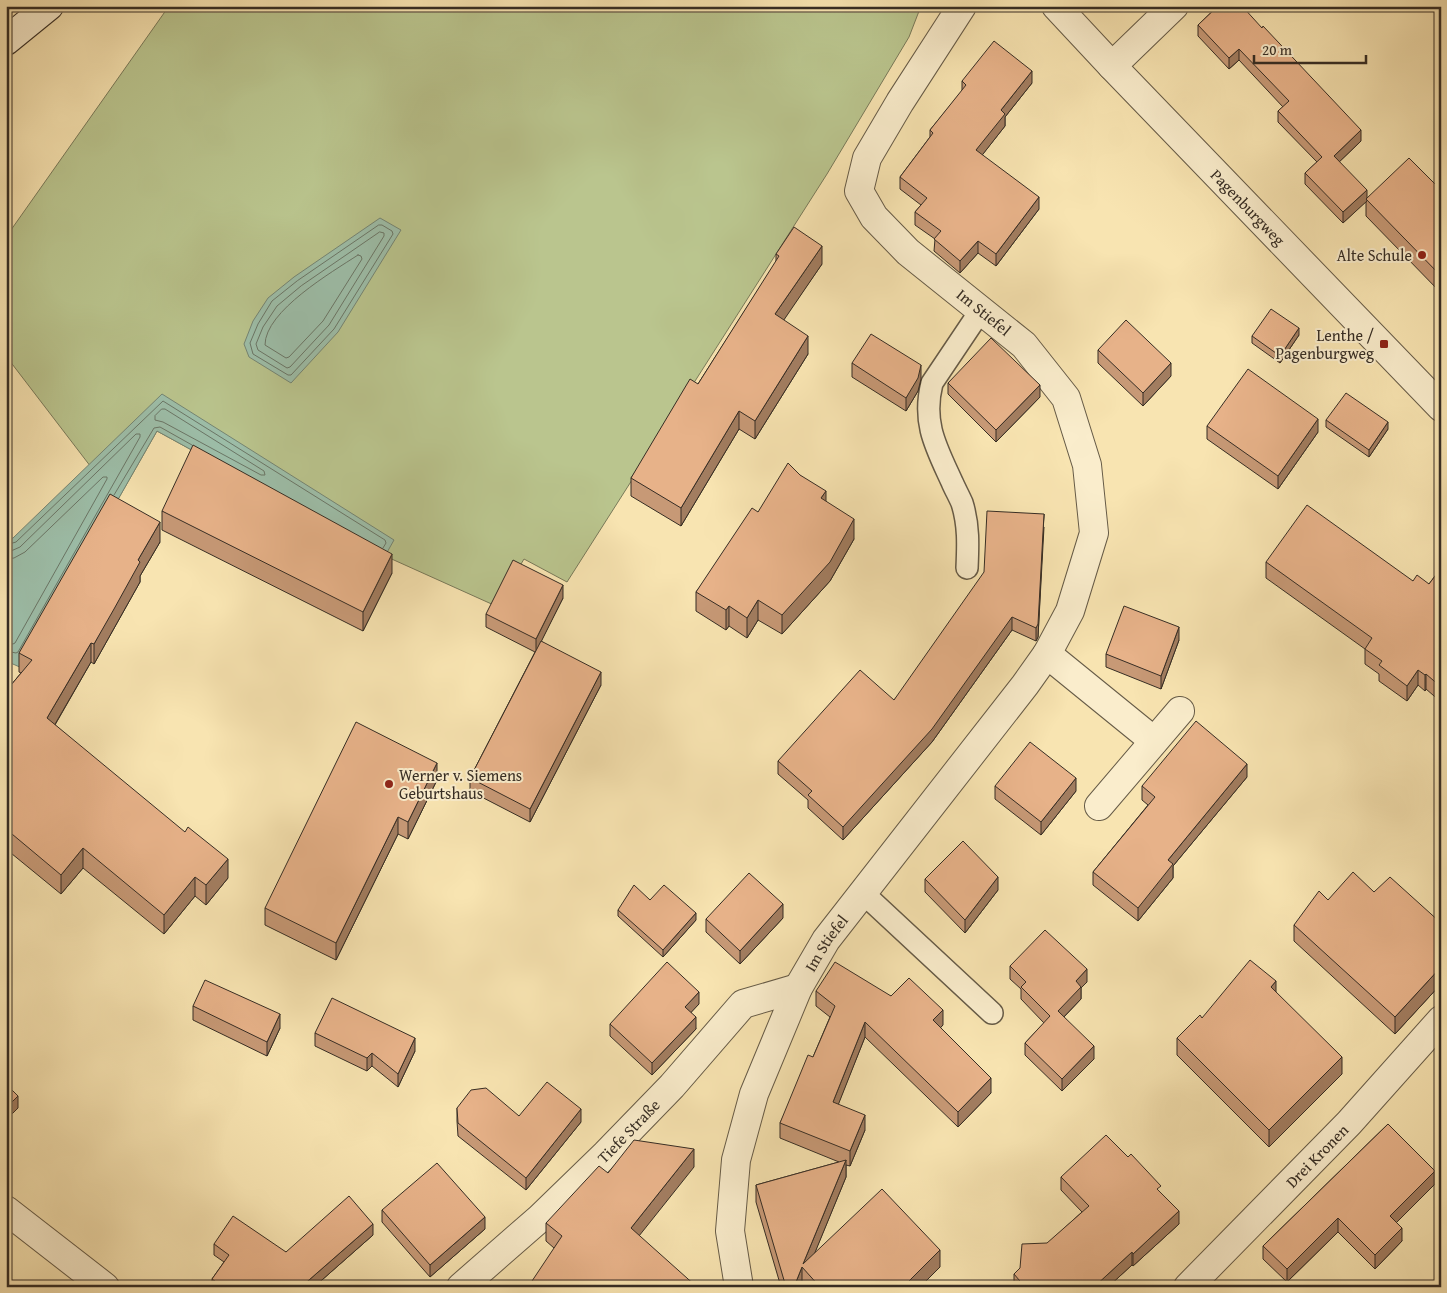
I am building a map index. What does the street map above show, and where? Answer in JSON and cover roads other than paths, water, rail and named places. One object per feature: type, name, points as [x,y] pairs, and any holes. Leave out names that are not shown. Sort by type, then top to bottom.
[{"type":"street","points":[[6,41],[49,6]]},
{"type":"street","name":"Im Stiefel","points":[[739,1287],[730,1231],[736,1160],[754,1094],[798,988],[826,940],[1025,686],[1047,654],[1070,611],[1094,533],[1086,465],[1066,398],[1024,345],[908,252],[874,217],[860,191],[867,158],[900,102],[962,6]]},
{"type":"street","name":"Pagenburgweg","points":[[1056,6],[1441,407]]},
{"type":"street","points":[[1112,66],[1174,6]]},
{"type":"street","points":[[1047,654],[1154,741]]},
{"type":"street","points":[[1100,806],[1180,711]]},
{"type":"street","name":"Tiefe Straße","points":[[461,1287],[540,1218],[606,1154],[672,1086],[743,1004],[798,988]]},
{"type":"street","name":"Drei Kronen","points":[[1188,1287],[1349,1123],[1441,1020]]},
{"type":"street","points":[[6,1210],[106,1287]]},
{"type":"lane","points":[[967,568],[968,533],[962,503],[933,442],[929,423],[929,397],[932,383],[980,310]]},
{"type":"lane","points":[[863,893],[992,1013]]},
{"type":"water","points":[[380,218],[401,230],[338,332],[291,383],[249,357],[244,344],[253,321],[268,298],[294,277]]},
{"type":"water","points":[[162,394],[394,540],[385,556],[157,431],[22,668],[6,661],[6,541],[13,538]]},
{"type":"place","name":"Alte Schule","points":[[1422,255]]},
{"type":"place","name":"Lenthe / Pagenburgweg","points":[[1384,344]]},
{"type":"place","name":"Werner v. Siemens Geburtshaus","points":[[389,784]]}]
